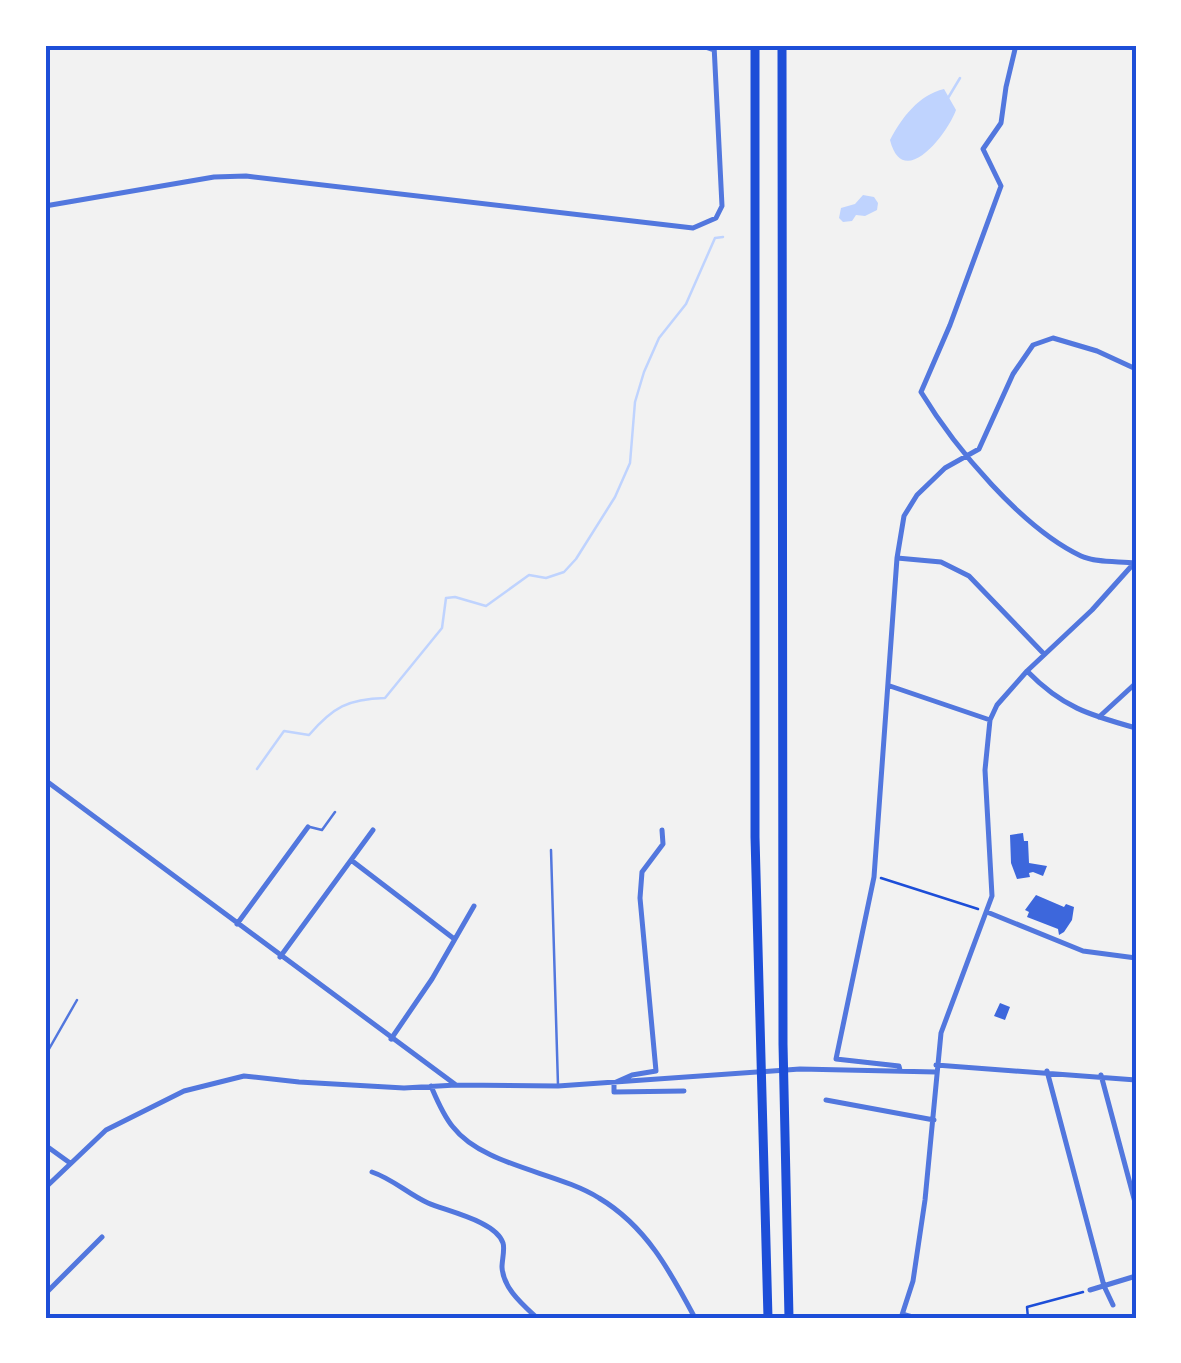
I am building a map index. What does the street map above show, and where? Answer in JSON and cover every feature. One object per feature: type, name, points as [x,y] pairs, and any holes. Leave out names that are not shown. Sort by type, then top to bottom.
[{"type":"highway","points":[[755,45],[755,836],[768,1318]]},
{"type":"highway","points":[[782,45],[782,1044],[789,1318]]},
{"type":"main road","points":[[862,45],[874,45]]},
{"type":"street","points":[[45,206],[214,177],[246,176],[693,228],[716,218],[722,206],[714,48],[700,45]]},
{"type":"street","points":[[1016,45],[1001,123],[984,149],[1001,186],[921,392],[942,425],[1031,524],[1084,558],[1135,562]]},
{"type":"street","points":[[900,1070],[899,1066],[836,1060],[874,877],[897,558],[904,516],[917,495],[986,438],[1013,374],[1032,345],[1053,338],[1096,350],[1136,369]]},
{"type":"street","points":[[897,558],[942,562],[968,576],[1044,654]]},
{"type":"street","points":[[902,1316],[913,1281],[941,1032],[992,896],[984,770],[990,720],[997,705],[1027,671],[1092,610],[1135,562]]},
{"type":"street","points":[[1027,671],[1077,711],[1136,728]]},
{"type":"street","points":[[1099,718],[1136,683]]},
{"type":"street","points":[[890,686],[990,720]]},
{"type":"street","points":[[45,780],[456,1085]]},
{"type":"street","points":[[237,924],[308,827]]},
{"type":"street","points":[[280,957],[372,830]]},
{"type":"street","points":[[614,1084],[632,1075],[656,1071],[640,898],[642,872],[663,844],[662,830]]},
{"type":"street","points":[[351,860],[454,938]]},
{"type":"street","points":[[391,1040],[432,980],[474,906]]},
{"type":"street","points":[[987,912],[1083,951],[1136,958]]},
{"type":"street","points":[[45,1188],[106,1130],[142,1109],[184,1090],[244,1076],[344,1086],[558,1086],[800,1069],[936,1068],[1047,1071],[1136,1080]]},
{"type":"street","points":[[1047,1071],[1104,1286],[1113,1305]]},
{"type":"street","points":[[1101,1075],[1136,1206]]},
{"type":"street","points":[[614,1084],[614,1092],[684,1091]]},
{"type":"street","points":[[431,1086],[454,1129],[468,1141],[485,1152],[582,1188],[633,1223],[652,1244],[695,1318]]},
{"type":"street","points":[[826,1100],[934,1120]]},
{"type":"street","points":[[45,1145],[70,1163]]},
{"type":"street","points":[[372,1172],[387,1176],[426,1202],[458,1212],[497,1235],[503,1243],[502,1272],[506,1285],[536,1318]]},
{"type":"street","points":[[45,1294],[102,1237]]},
{"type":"street","points":[[1090,1290],[1136,1276]]},
{"type":"lane","points":[[308,827],[322,830],[334,812]]},
{"type":"lane","points":[[551,850],[558,1086]]},
{"type":"lane","points":[[45,1056],[77,1000]]},
{"type":"lane","points":[[902,1316],[920,1318]]},
{"type":"path","points":[[874,877],[987,912]]},
{"type":"path","points":[[1028,1318],[1026,1306],[1090,1290]]},
{"type":"water","points":[[944,89],[956,110],[944,132],[914,159],[896,155],[890,140],[900,123],[927,96]]},
{"type":"water","points":[[863,195],[874,197],[877,210],[843,222],[839,218],[841,208],[855,204]]},
{"type":"building","points":[[1023,833],[1024,841],[1028,841],[1029,863],[1047,866],[1043,876],[1033,872],[1030,877],[1017,879],[1011,863],[1010,835]]},
{"type":"building","points":[[1036,895],[1064,907],[1074,907],[1064,932],[1059,935],[1058,929],[1027,917],[1029,912],[1025,910]]},
{"type":"building","points":[[1000,1003],[1010,1007],[1005,1020],[994,1016]]},
{"type":"waterway","points":[[948,98],[960,78]]},
{"type":"waterway","points":[[257,769],[284,731],[309,735],[342,706],[385,698],[442,628],[446,598],[486,606],[529,575],[546,578],[564,572],[576,559],[615,497],[630,463],[635,402],[659,338],[686,304],[715,238],[723,237]]}]
